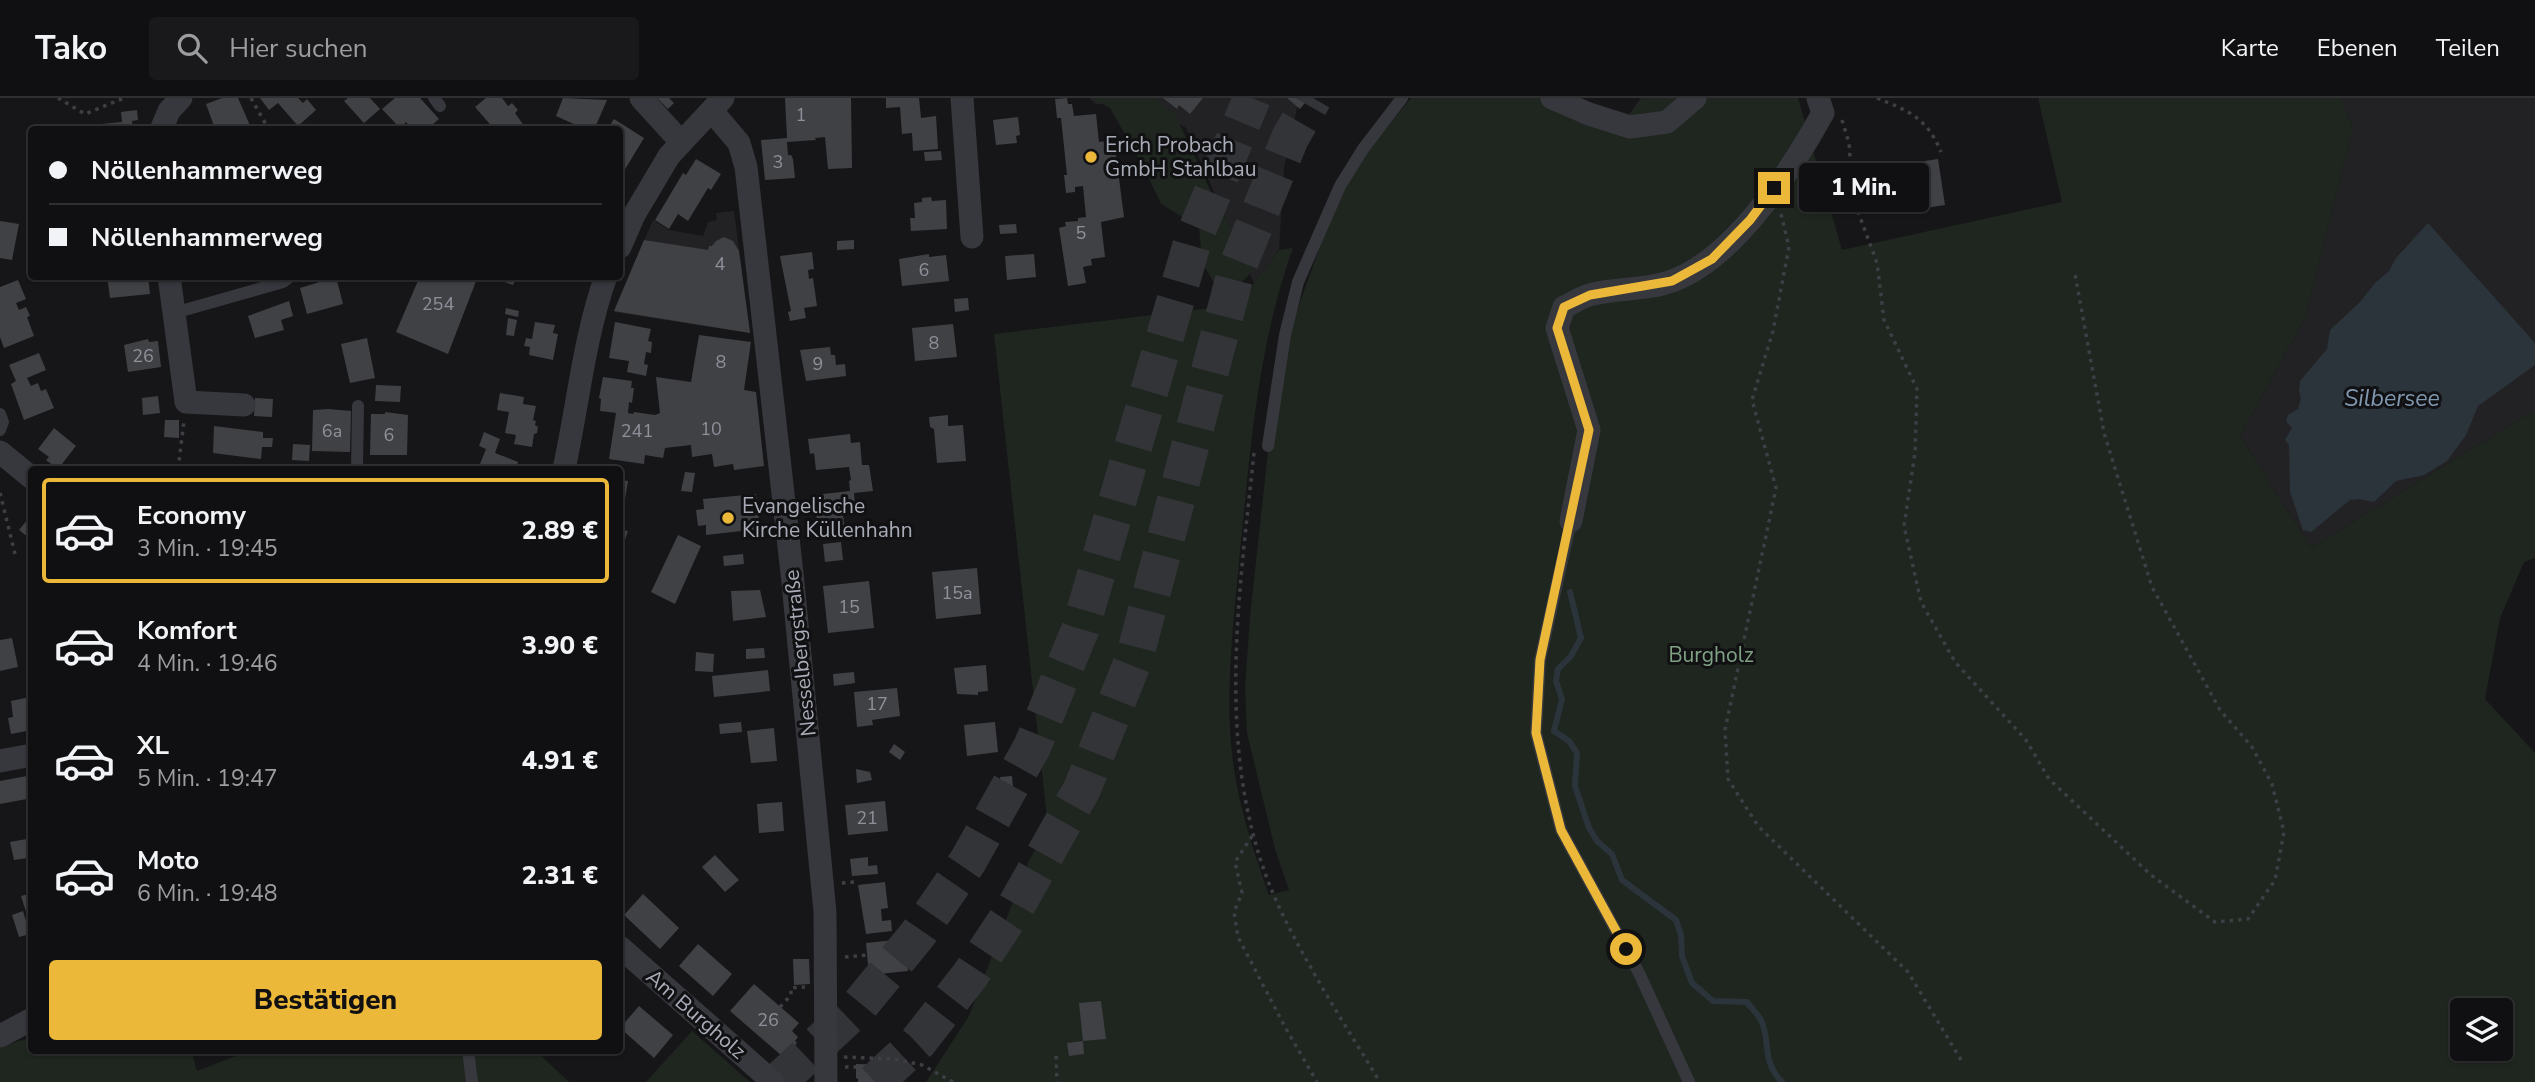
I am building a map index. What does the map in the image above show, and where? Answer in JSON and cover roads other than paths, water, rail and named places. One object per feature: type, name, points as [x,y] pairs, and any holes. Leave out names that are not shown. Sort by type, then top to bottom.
[{"type":"street","points":[[163,126],[169,111],[181,98]]},
{"type":"street","points":[[641,98],[681,142]]},
{"type":"street","points":[[962,98],[972,237]]},
{"type":"street","points":[[1552,98],[1589,114],[1630,127],[1667,121],[1695,98]]},
{"type":"street","points":[[623,241],[655,178],[681,142],[718,105]]},
{"type":"street","name":"Nesselbergstraße","points":[[718,105],[739,143],[746,167],[792,573],[825,912],[826,1082]]},
{"type":"street","points":[[1571,521],[1589,430],[1557,328],[1564,307],[1590,295],[1672,281],[1712,259],[1750,220],[1804,148],[1821,105]]},
{"type":"street","points":[[170,280],[186,402],[244,405]]},
{"type":"street","points":[[565,466],[588,337],[605,280]]},
{"type":"street","points":[[0,452],[28,475]]},
{"type":"street","points":[[0,761],[28,756]]},
{"type":"street","name":"Am Burgholz","points":[[623,950],[773,1082]]},
{"type":"street","points":[[0,1036],[28,1022]]},
{"type":"lane","points":[[1261,447],[1298,282],[1340,186],[1363,149],[1402,98]]},
{"type":"lane","points":[[174,313],[286,280]]},
{"type":"lane","points":[[357,466],[358,406]]},
{"type":"lane","points":[[0,414],[3,422],[0,430]]},
{"type":"lane","points":[[1571,521],[1540,660],[1536,733],[1561,830],[1639,973],[1689,1082]]},
{"type":"lane","points":[[468,1054],[472,1082]]},
{"type":"water","name":"Silbersee","points":[[2428,223],[2535,343],[2535,365],[2478,406],[2466,435],[2447,461],[2424,475],[2396,481],[2374,502],[2350,500],[2311,532],[2303,530],[2290,492],[2289,445],[2285,440],[2292,428],[2286,421],[2288,415],[2298,409],[2301,398],[2300,381],[2327,349],[2330,330],[2389,271],[2396,258]]},
{"type":"waterway","points":[[1570,592],[1581,638],[1571,656],[1558,669],[1556,681],[1562,699],[1554,731],[1569,741],[1577,753],[1575,786],[1589,828],[1597,841],[1612,854],[1622,880],[1676,920],[1681,935],[1682,956],[1692,983],[1713,1001],[1747,1002],[1758,1016],[1764,1028],[1771,1066],[1782,1082]]},
{"type":"tunnel","points":[[778,1082],[859,1006],[918,934],[968,861],[1032,747],[1080,630],[1193,240],[1252,98]]},
{"type":"tunnel","points":[[875,1082],[918,1042],[971,974],[1016,906],[1082,789],[1135,656],[1237,268],[1290,138],[1313,98]]},
{"type":"place","name":"Erich Probach GmbH Stahlbau","points":[[1091,157]]},
{"type":"place","name":"Evangelische Kirche Küllenhahn","points":[[728,518]]},
{"type":"park label","name":"Burgholz","points":[[1711,655]]}]
